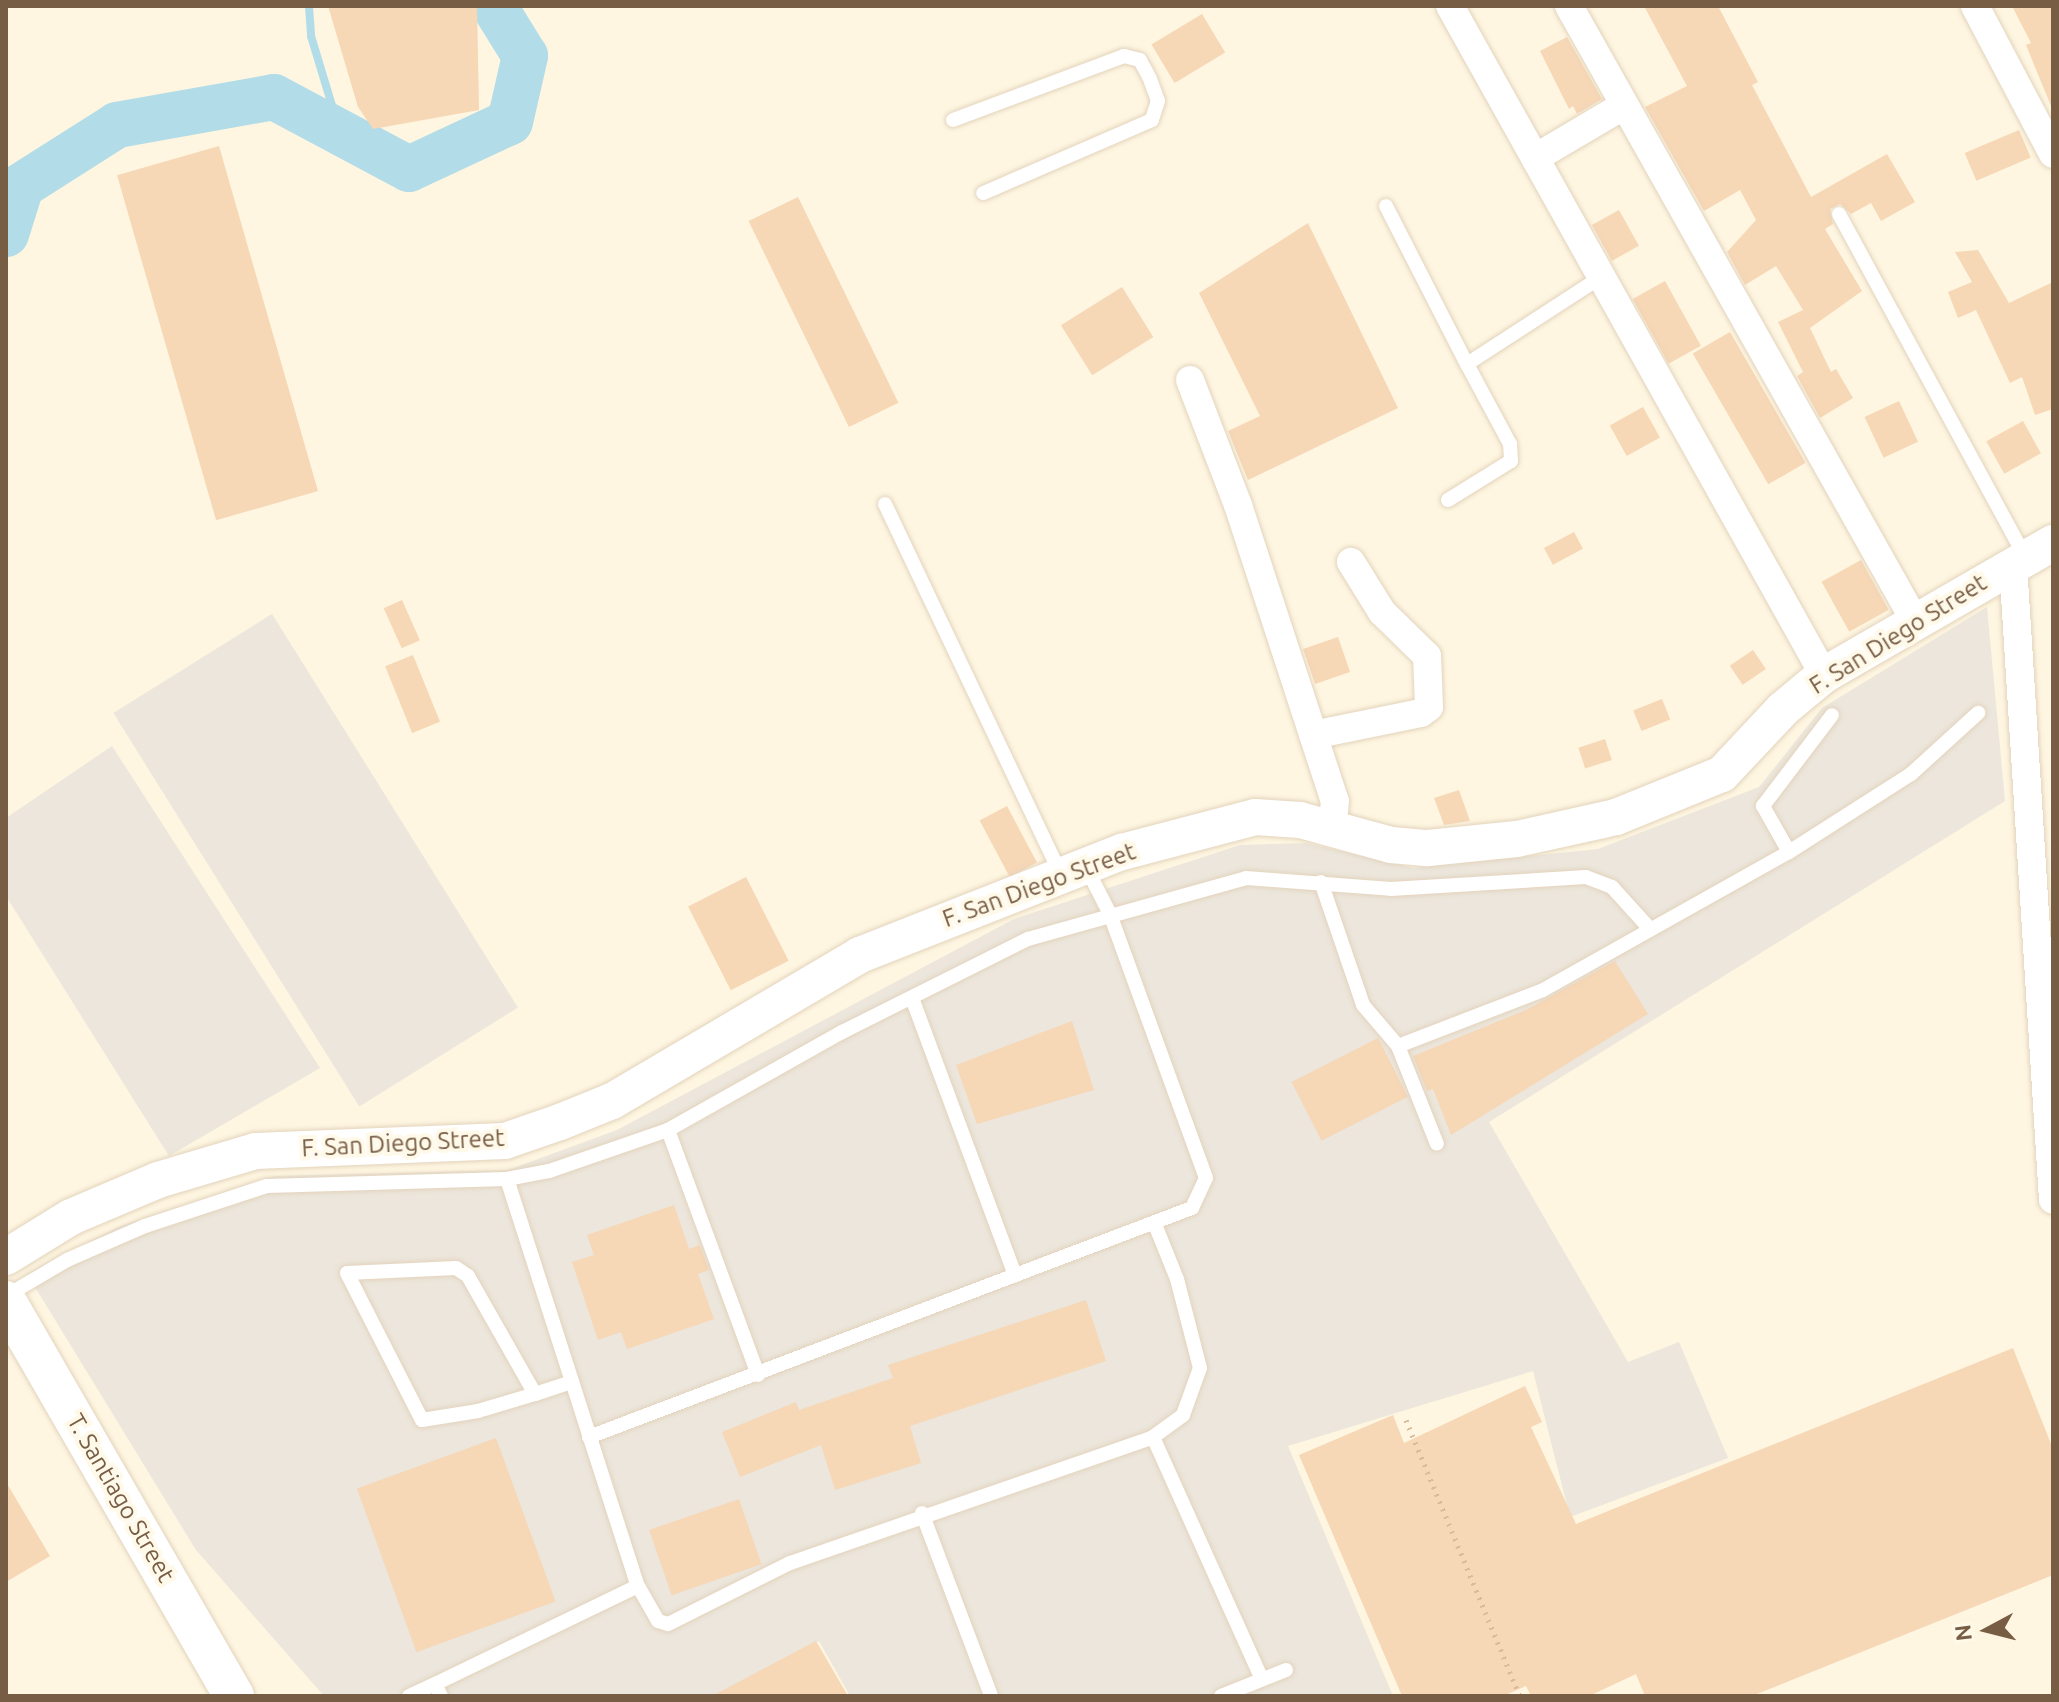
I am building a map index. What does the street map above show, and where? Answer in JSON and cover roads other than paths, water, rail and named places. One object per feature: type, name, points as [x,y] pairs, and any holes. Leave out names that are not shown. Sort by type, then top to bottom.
[{"type":"main road","name":"T. Santiago Street","points":[[6,1299],[234,1696]]},
{"type":"street","points":[[1450,6],[1824,675]]},
{"type":"street","points":[[1569,6],[1915,621]]},
{"type":"street","points":[[1975,6],[2053,154]]},
{"type":"street","points":[[1535,158],[1623,106]]},
{"type":"street","points":[[1190,380],[1238,505],[1335,801],[1332,830]]},
{"type":"street","points":[[2031,555],[2053,1200]]},
{"type":"street","name":"F. San Diego Street","points":[[25,1258],[158,1180],[255,1151],[505,1141],[560,1122],[612,1101],[860,955],[1073,868],[1255,817],[1300,820],[1332,830],[1428,848],[1588,826],[1722,774],[1783,709],[1824,675],[2031,555]]},
{"type":"street","points":[[1313,735],[1421,713],[1429,707],[1427,656],[1382,612],[1351,562]]},
{"type":"lane","points":[[953,120],[1124,56],[1140,60],[1150,79],[1158,101],[1152,120],[983,193]]},
{"type":"lane","points":[[1386,206],[1510,444],[1511,461],[1448,500]]},
{"type":"lane","points":[[1839,214],[2031,555]]},
{"type":"lane","points":[[1467,364],[1601,277]]},
{"type":"lane","points":[[589,1437],[1192,1208],[1206,1178],[1110,914],[1073,868],[885,504]]},
{"type":"lane","points":[[1398,1046],[1543,990],[1789,852],[1911,774],[1978,713]]},
{"type":"lane","points":[[1789,852],[1763,806],[1832,715]]},
{"type":"lane","points":[[6,1299],[25,1258],[145,1226],[267,1186],[507,1179],[549,1171],[668,1130],[1028,939],[1246,878],[1391,889],[1586,877],[1612,887],[1649,928]]},
{"type":"lane","points":[[1321,882],[1363,1005],[1398,1046],[1437,1144]]},
{"type":"lane","points":[[912,998],[1015,1275]]},
{"type":"lane","points":[[668,1130],[758,1375]]},
{"type":"lane","points":[[507,1179],[638,1586],[658,1621],[668,1624],[790,1563],[922,1513],[1153,1437],[1183,1415],[1200,1368],[1177,1279],[1154,1222]]},
{"type":"lane","points":[[535,1394],[468,1276],[456,1268],[352,1270],[345,1277],[417,1417],[430,1422],[535,1394],[572,1382]]},
{"type":"lane","points":[[1153,1437],[1262,1679]]},
{"type":"lane","points":[[922,1513],[991,1696]]},
{"type":"lane","points":[[409,1696],[438,1690],[638,1586]]},
{"type":"lane","points":[[1221,1696],[1286,1670]]},
{"type":"waterway","points":[[309,6],[311,36],[340,132]]},
{"type":"waterway","points":[[6,234],[21,186],[117,125],[274,97],[409,169],[510,122],[525,56],[494,6]]}]
